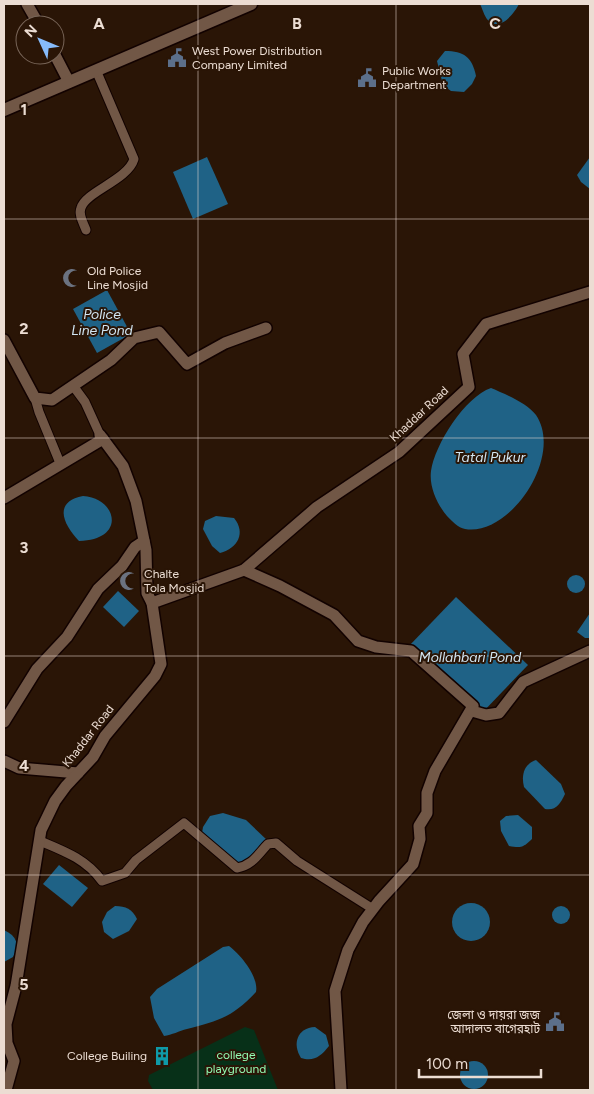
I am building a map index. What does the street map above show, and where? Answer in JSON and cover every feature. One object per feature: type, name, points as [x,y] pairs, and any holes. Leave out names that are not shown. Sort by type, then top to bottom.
[{"type":"main road","points":[[4,110],[251,4]]},
{"type":"street","points":[[27,4],[33,15]]},
{"type":"street","points":[[60,65],[69,82]]},
{"type":"street","points":[[86,230],[80,214],[82,204],[128,170],[134,159],[96,70]]},
{"type":"street","name":"Khaddar Road","points":[[244,570],[317,507],[399,452],[470,387],[463,354],[486,324],[590,292]]},
{"type":"street","points":[[35,398],[52,400],[74,387],[111,360],[134,338],[159,332],[187,364],[225,343],[266,328]]},
{"type":"street","points":[[4,340],[35,398],[38,412],[60,463]]},
{"type":"street","points":[[4,498],[101,437],[88,408],[74,387]]},
{"type":"street","name":"Khaddar Road","points":[[6,1090],[14,1061],[7,1042],[6,1024],[16,986],[41,830],[55,801],[155,676],[162,664],[152,603],[147,593],[144,541],[131,485],[123,466],[101,437]]},
{"type":"street","points":[[4,722],[37,669],[67,637],[98,589],[122,566],[136,547],[144,541]]},
{"type":"street","points":[[152,603],[244,570],[280,586],[334,615],[358,641],[376,648],[412,650],[474,706],[435,771],[427,793],[427,813],[419,826],[420,839],[413,864],[373,909],[352,941],[335,991],[341,1090]]},
{"type":"street","points":[[472,712],[486,715],[499,713],[523,682],[590,651]]},
{"type":"street","points":[[4,761],[19,768],[78,773]]},
{"type":"street","points":[[40,841],[78,857],[92,867],[102,881],[125,873],[136,860],[184,823],[238,868],[247,866],[256,859],[268,844],[276,843],[297,861],[373,909]]},
{"type":"green space","name":"college playground","points":[[245,1027],[254,1030],[278,1090],[153,1090],[148,1081],[149,1075]]},
{"type":"water","points":[[480,4],[519,4],[508,19],[495,24],[487,19]]},
{"type":"water","points":[[445,51],[462,54],[472,64],[476,76],[472,84],[464,92],[451,91],[443,85],[437,61]]},
{"type":"water","points":[[207,157],[228,204],[193,219],[173,172]]},
{"type":"water","points":[[590,157],[590,189],[581,182],[577,175]]},
{"type":"water","name":"Police Line Pond","points":[[107,290],[131,334],[97,353],[73,309]]},
{"type":"water","name":"Tatal Pukur","points":[[491,388],[521,403],[536,415],[543,432],[543,451],[538,471],[528,490],[515,507],[499,520],[482,528],[465,529],[453,522],[440,506],[434,495],[431,471],[438,448],[453,423],[471,401]]},
{"type":"water","points":[[83,496],[95,498],[103,504],[109,511],[112,519],[110,527],[105,534],[94,539],[79,541],[69,528],[64,515],[64,509],[67,503]]},
{"type":"water","points":[[216,516],[234,518],[238,524],[240,534],[236,544],[220,553],[212,546],[203,529],[205,521]]},
{"type":"water","points":[[576,575],[582,578],[585,584],[582,590],[576,593],[570,590],[567,584],[570,578]]},
{"type":"water","points":[[118,591],[139,611],[124,627],[103,607]]},
{"type":"water","name":"Mollahbari Pond","points":[[456,597],[528,665],[481,714],[409,646]]},
{"type":"water","points":[[590,613],[590,638],[585,638],[577,632]]},
{"type":"water","points":[[536,760],[561,784],[565,794],[555,808],[545,809],[524,787],[524,770]]},
{"type":"water","points":[[223,813],[246,820],[268,841],[266,852],[260,860],[241,866],[202,833],[203,827],[210,816]]},
{"type":"water","points":[[518,815],[532,827],[532,839],[521,847],[509,846],[501,831],[500,821],[506,816]]},
{"type":"water","points":[[59,865],[88,888],[72,907],[43,884]]},
{"type":"water","points":[[471,903],[484,909],[490,922],[484,935],[471,941],[458,935],[452,922],[458,909]]},
{"type":"water","points":[[115,906],[128,909],[137,919],[129,931],[113,939],[104,932],[102,922],[107,912]]},
{"type":"water","points":[[557,906],[565,906],[570,911],[568,922],[557,924],[552,919],[552,911]]},
{"type":"water","points":[[4,930],[12,935],[17,945],[13,957],[4,962]]},
{"type":"water","points":[[229,946],[239,955],[252,973],[256,992],[240,1007],[224,1017],[164,1036],[154,1018],[150,997],[157,989],[223,947]]},
{"type":"water","points":[[315,1027],[326,1035],[329,1046],[323,1053],[313,1059],[301,1058],[297,1047],[298,1038],[304,1030]]},
{"type":"water","points":[[474,1061],[484,1065],[488,1075],[484,1085],[474,1089],[464,1085],[460,1075],[464,1065]]},
{"type":"place","name":"West Power Distribution Company Limited","points":[[177,58]]},
{"type":"place","name":"Public Works Department","points":[[367,78]]},
{"type":"place","name":"Old Police Line Mosjid","points":[[72,278]]},
{"type":"place","name":"Chalte Tola Mosjid","points":[[129,581]]},
{"type":"place","name":"জেলা ও দায়রা জজ আদালত বাগেরহাট","points":[[555,1022]]},
{"type":"place","name":"College Builing","points":[[162,1056]]}]
